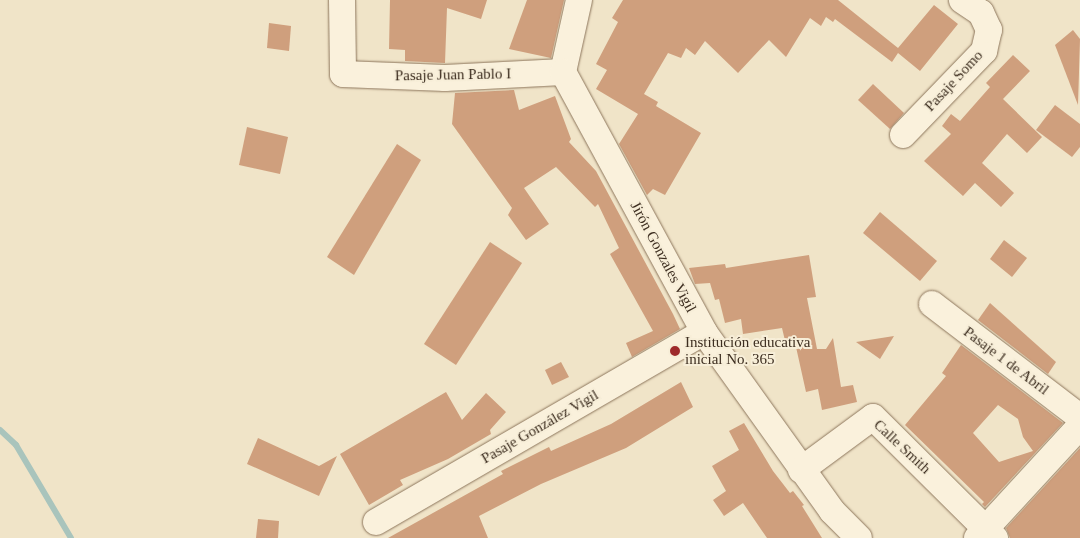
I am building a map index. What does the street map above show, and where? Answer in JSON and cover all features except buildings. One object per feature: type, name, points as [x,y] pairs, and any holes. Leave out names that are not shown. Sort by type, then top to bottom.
[{"type":"street","name":"Pasaje Juan Pablo I","points":[[342,0],[343,74],[445,78],[563,72]]},
{"type":"street","points":[[563,72],[579,0]]},
{"type":"street","name":"Pasaje Somo","points":[[903,135],[984,51],[989,30],[981,12],[962,0]]},
{"type":"street","name":"Jirón Gonzales Vigil","points":[[563,72],[704,332],[801,470],[832,511],[859,538]]},
{"type":"street","name":"Pasaje 1 de Abril","points":[[932,304],[1080,417]]},
{"type":"street","name":"Pasaje González Vigil","points":[[376,522],[704,332]]},
{"type":"street","name":"Calle Smith","points":[[801,470],[873,417],[987,535]]},
{"type":"street","points":[[987,535],[1080,426]]},
{"type":"waterway","points":[[0,430],[16,445],[71,538]]},
{"type":"place","name":"Institución educativa inicial No. 365","points":[[675,351]]}]
